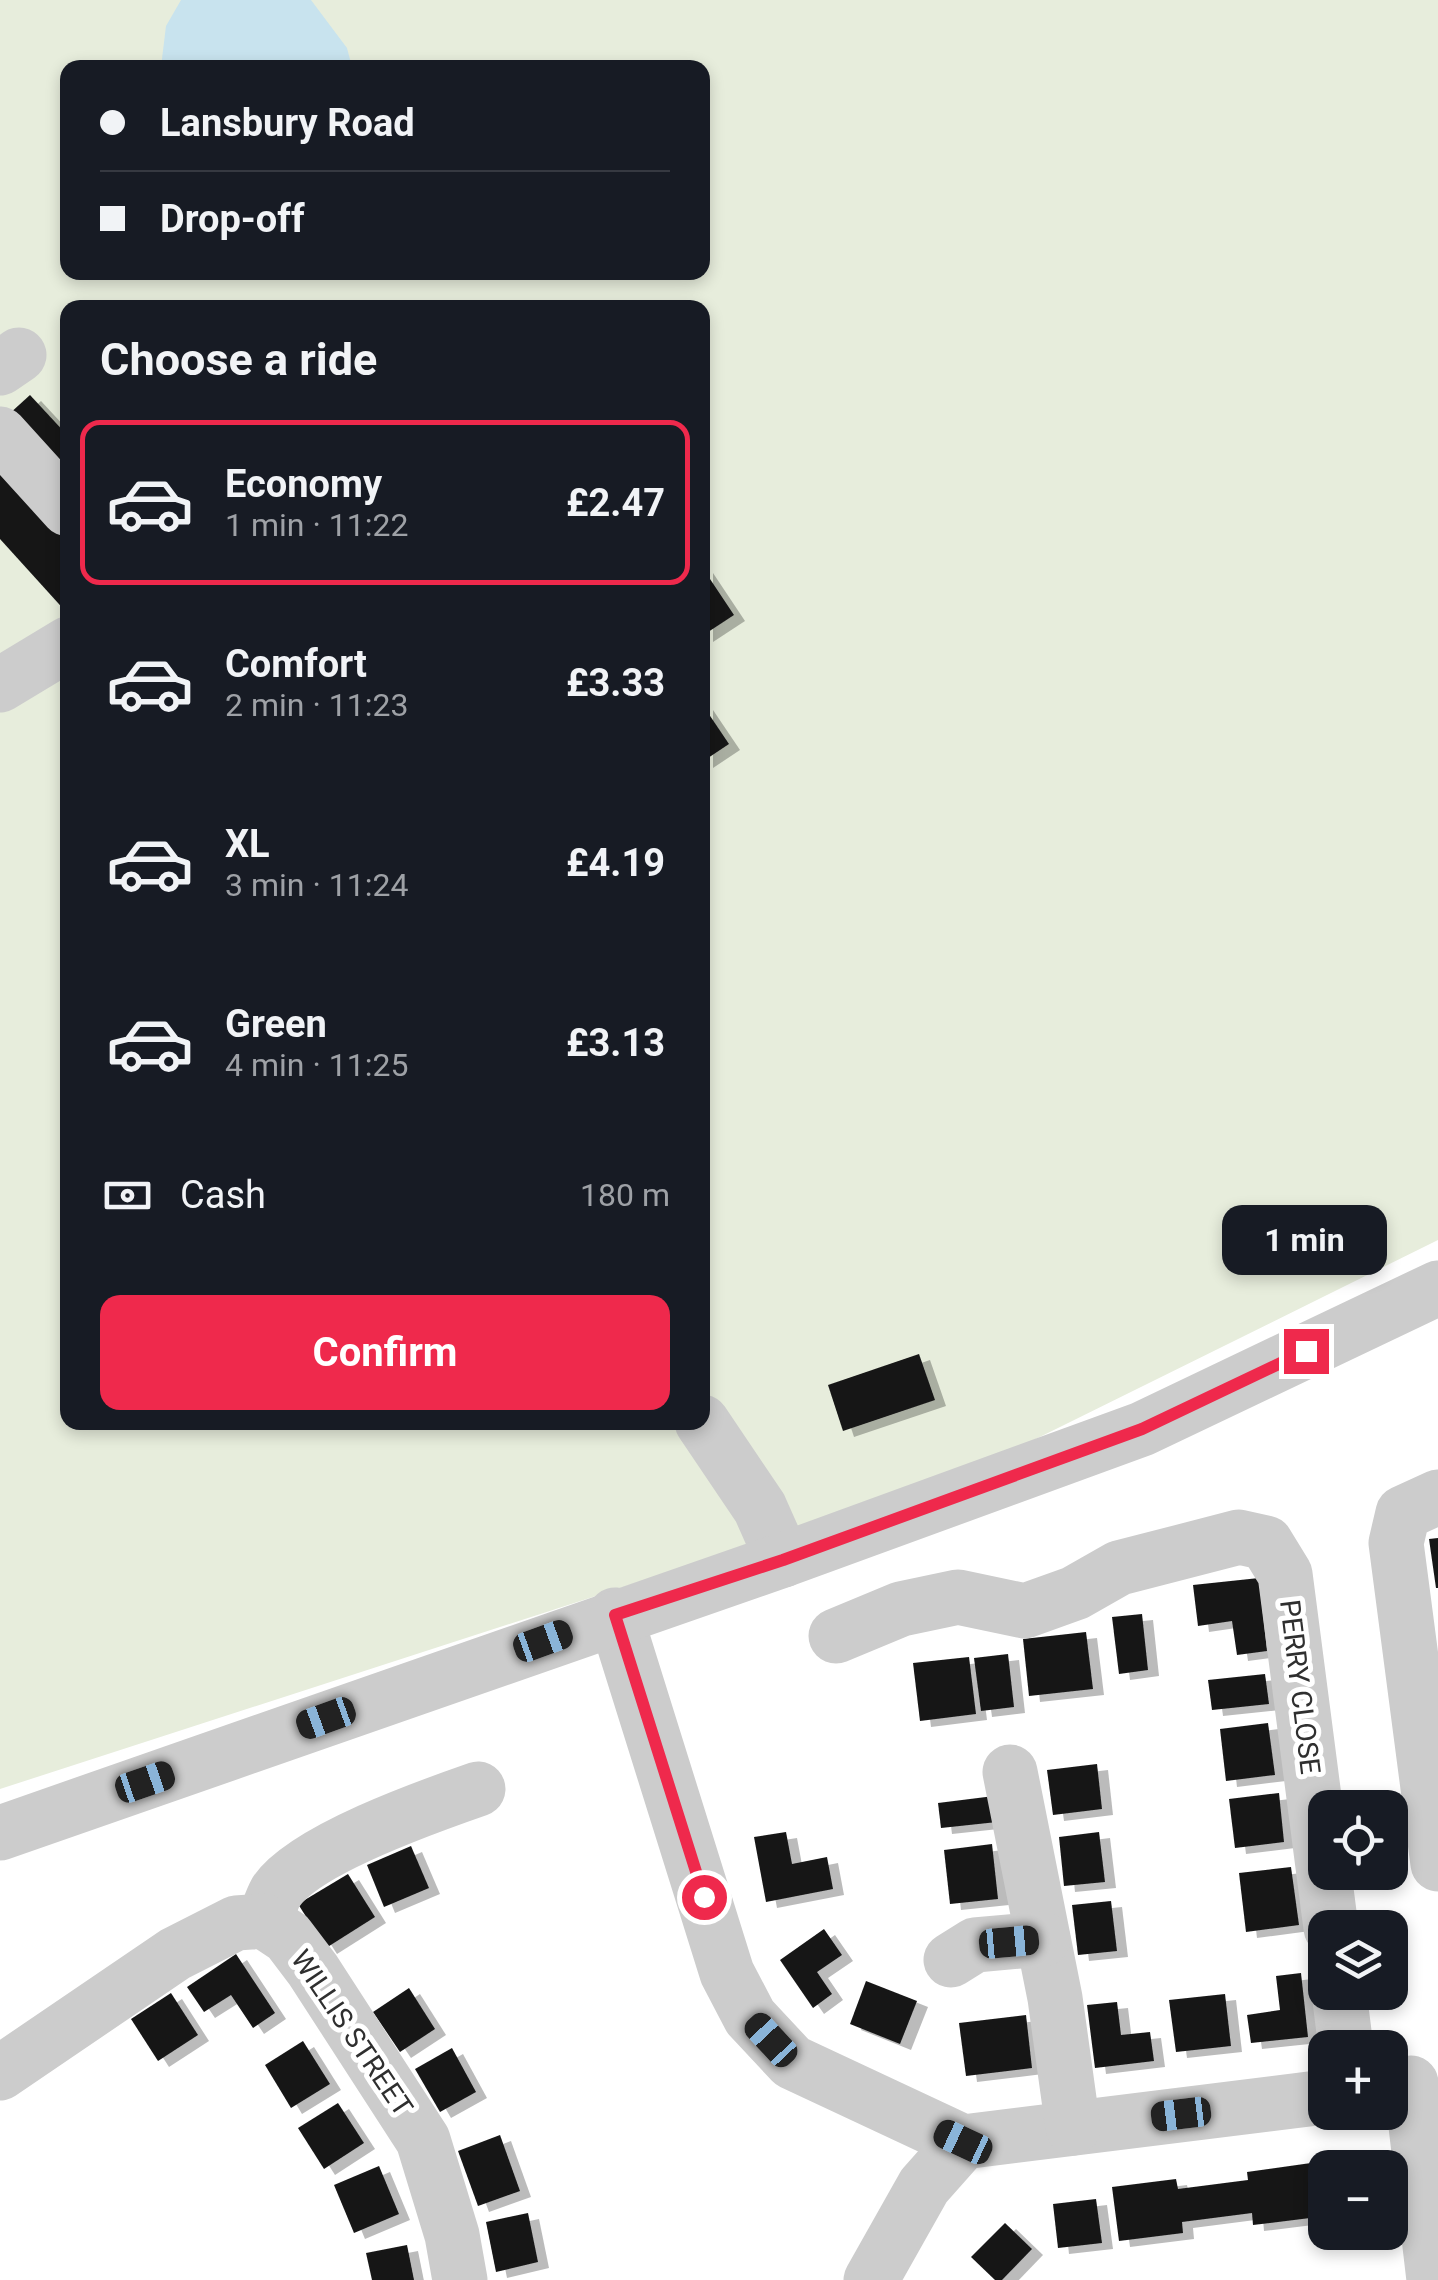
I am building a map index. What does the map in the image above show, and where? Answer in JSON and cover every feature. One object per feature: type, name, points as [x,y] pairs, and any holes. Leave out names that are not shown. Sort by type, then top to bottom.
[{"type":"street","points":[[0,434],[60,499]]},
{"type":"street","points":[[0,685],[60,649]]},
{"type":"street","points":[[0,1833],[615,1615],[783,1560],[1142,1429],[1438,1288]]},
{"type":"street","points":[[707,1430],[760,1508],[783,1560]]},
{"type":"street","points":[[1438,1497],[1403,1513],[1396,1543],[1438,1864]]},
{"type":"street","name":"PERRY CLOSE","points":[[836,1636],[901,1608],[958,1597],[1025,1610],[1075,1593],[1118,1568],[1238,1537],[1266,1543],[1285,1574],[1329,1910]]},
{"type":"street","points":[[615,1615],[727,1973],[750,2017],[792,2062],[963,2142],[1308,2099]]},
{"type":"street","points":[[1010,1772],[1043,1939],[1073,2128]]},
{"type":"street","points":[[0,2072],[175,1954],[236,1922],[264,1922],[277,1890],[308,1866],[397,1818],[478,1789]]},
{"type":"street","name":"WILLIS STREET","points":[[264,1922],[288,1937],[313,1970],[423,2140],[460,2280]]},
{"type":"street","points":[[950,1960],[975,1945],[1043,1939]]},
{"type":"street","points":[[1413,2083],[1434,2280]]},
{"type":"street","points":[[870,2280],[924,2186],[963,2142]]},
{"type":"green space","points":[[0,0],[1438,0],[1438,1240],[951,1481],[0,1789]]},
{"type":"water","points":[[181,0],[311,0],[347,48],[350,60],[162,60],[166,26]]},
{"type":"building","points":[[30,395],[60,427],[60,471],[8,415]]},
{"type":"building","points":[[0,455],[60,520],[60,605],[0,539]]},
{"type":"building","points":[[710,579],[734,615],[710,631]]},
{"type":"building","points":[[710,716],[729,744],[710,757]]},
{"type":"building","points":[[919,1354],[935,1400],[843,1431],[828,1385]]},
{"type":"building","points":[[1438,1538],[1438,1588],[1436,1588],[1429,1539]]},
{"type":"building","points":[[1259,1578],[1267,1651],[1237,1655],[1232,1621],[1198,1626],[1193,1585]]},
{"type":"building","points":[[1142,1614],[1148,1670],[1119,1674],[1112,1617]]},
{"type":"building","points":[[1086,1632],[1093,1689],[1029,1696],[1023,1639]]},
{"type":"building","points":[[1008,1654],[1014,1707],[981,1711],[974,1658]]},
{"type":"building","points":[[969,1657],[976,1714],[920,1721],[913,1663]]},
{"type":"building","points":[[1265,1674],[1269,1704],[1212,1710],[1208,1680]]},
{"type":"building","points":[[1268,1723],[1275,1775],[1226,1781],[1220,1729]]},
{"type":"building","points":[[1097,1764],[1102,1809],[1053,1815],[1047,1770]]},
{"type":"building","points":[[1279,1793],[1284,1842],[1235,1848],[1229,1799]]},
{"type":"building","points":[[994,1796],[997,1822],[941,1828],[938,1803]]},
{"type":"building","points":[[786,1832],[792,1864],[827,1857],[833,1889],[766,1902],[754,1837]]},
{"type":"building","points":[[1099,1832],[1105,1882],[1064,1886],[1059,1837]]},
{"type":"building","points":[[992,1844],[998,1899],[950,1904],[944,1850]]},
{"type":"building","points":[[411,1846],[429,1888],[384,1907],[367,1865]]},
{"type":"building","points":[[1291,1867],[1299,1925],[1246,1932],[1239,1873]]},
{"type":"building","points":[[348,1874],[375,1917],[326,1948],[298,1904]]},
{"type":"building","points":[[1111,1901],[1117,1951],[1078,1955],[1072,1905]]},
{"type":"building","points":[[824,1929],[842,1955],[817,1972],[832,1994],[813,2008],[780,1960]]},
{"type":"building","points":[[236,1954],[275,2013],[253,2028],[231,1995],[204,2012],[187,1987]]},
{"type":"building","points":[[1301,1973],[1308,2037],[1251,2043],[1247,2015],[1280,2010],[1276,1976]]},
{"type":"building","points":[[866,1981],[917,2001],[900,2044],[850,2024]]},
{"type":"building","points":[[409,1988],[435,2029],[400,2052],[373,2012]]},
{"type":"building","points":[[171,1993],[198,2035],[158,2061],[131,2019]]},
{"type":"building","points":[[1225,1994],[1231,2046],[1176,2052],[1169,2000]]},
{"type":"building","points":[[1117,2002],[1121,2035],[1150,2032],[1154,2061],[1095,2068],[1087,2005]]},
{"type":"building","points":[[1026,2015],[1032,2068],[966,2076],[959,2023]]},
{"type":"building","points":[[303,2041],[330,2084],[291,2108],[265,2065]]},
{"type":"building","points":[[452,2048],[476,2092],[440,2112],[415,2069]]},
{"type":"building","points":[[338,2103],[364,2143],[324,2169],[298,2128]]},
{"type":"building","points":[[500,2135],[520,2191],[478,2206],[458,2151]]},
{"type":"building","points":[[1308,2163],[1308,2218],[1253,2225],[1252,2213],[1182,2222],[1183,2233],[1119,2241],[1112,2187],[1176,2179],[1178,2189],[1248,2180],[1247,2172]]},
{"type":"building","points":[[379,2166],[399,2214],[354,2233],[334,2185]]},
{"type":"building","points":[[1096,2199],[1102,2243],[1058,2248],[1053,2204]]},
{"type":"building","points":[[528,2213],[538,2262],[496,2272],[486,2222]]},
{"type":"building","points":[[1005,2223],[1032,2249],[1002,2280],[995,2280],[971,2257]]},
{"type":"building","points":[[407,2245],[414,2280],[372,2280],[366,2253]]},
{"type":"route","points":[[704,1897],[615,1615],[783,1560],[1142,1429],[1306,1351]]}]
